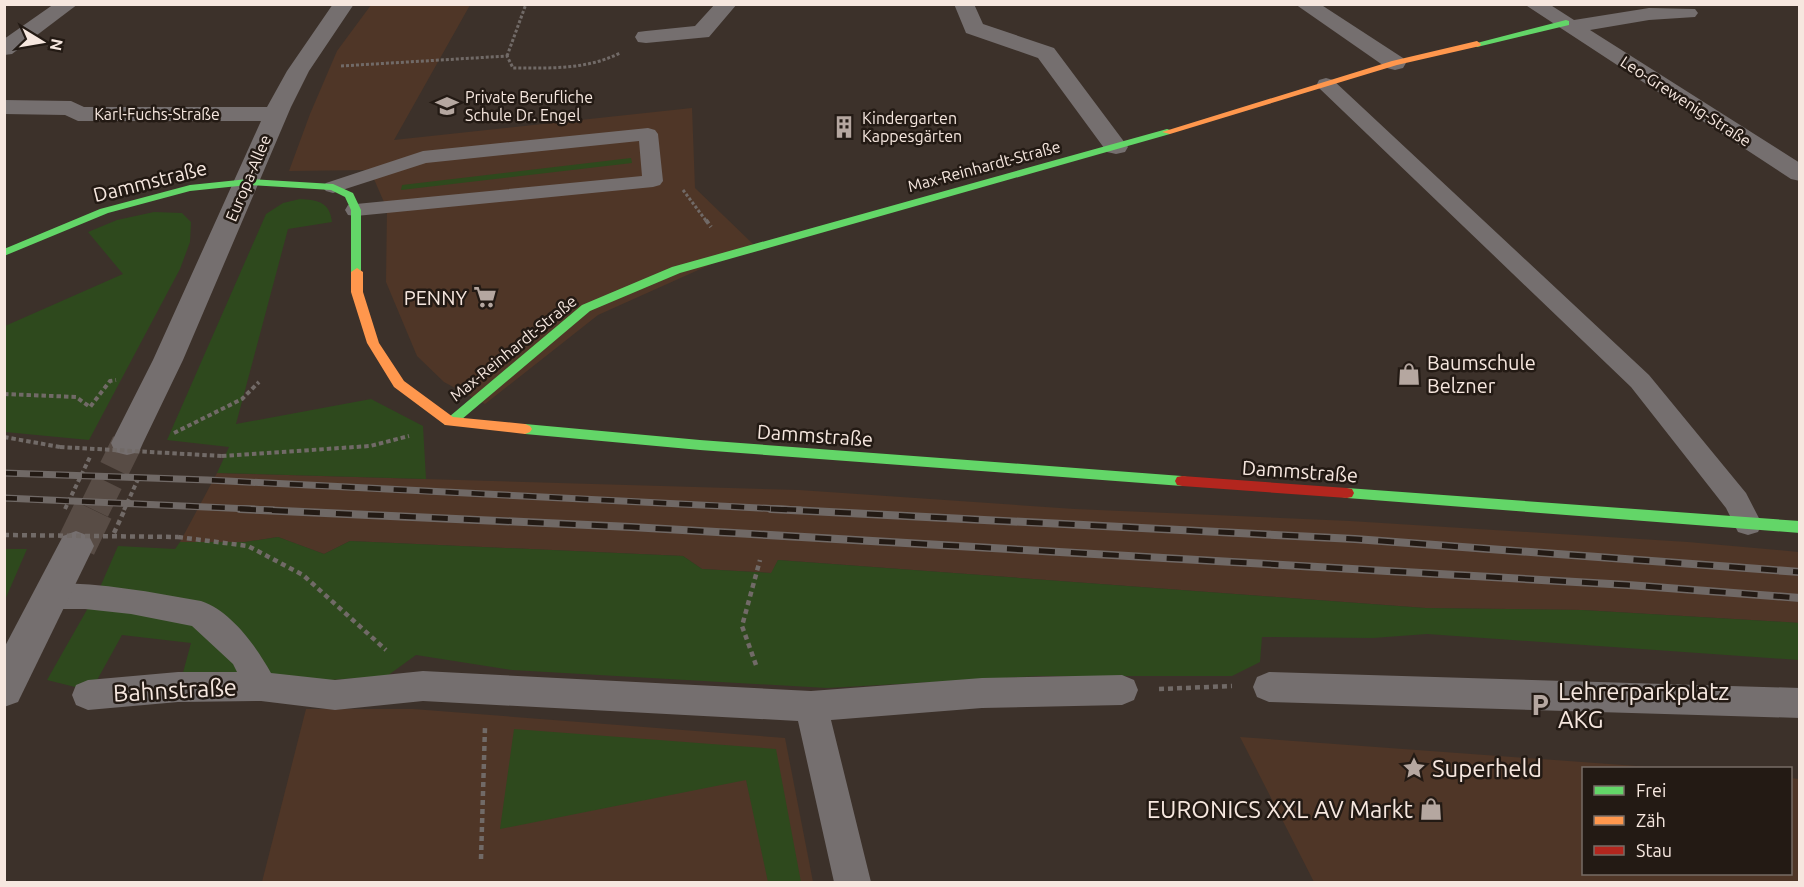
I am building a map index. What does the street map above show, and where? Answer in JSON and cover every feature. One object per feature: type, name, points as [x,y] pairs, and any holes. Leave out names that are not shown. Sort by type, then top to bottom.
[{"type":"street","points":[[4,49],[68,4]]},
{"type":"street","name":"Europa-Allee","points":[[127,443],[168,360],[248,182],[275,114],[298,70],[344,4]]},
{"type":"street","points":[[646,37],[701,32],[727,4]]},
{"type":"street","points":[[964,4],[974,28],[1046,53],[1116,147]]},
{"type":"street","points":[[1305,4],[1395,63]]},
{"type":"street","name":"Leo-Grewenig-Straße","points":[[1534,4],[1797,171]]},
{"type":"street","points":[[1570,25],[1649,14],[1688,13]]},
{"type":"street","name":"Max-Reinhardt-Straße","points":[[450,422],[586,308],[676,270],[1116,147],[1395,63],[1570,25]]},
{"type":"street","name":"Karl-Fuchs-Straße","points":[[4,107],[71,108],[78,114],[275,114]]},
{"type":"street","name":"Dammstraße","points":[[4,253],[101,212],[133,201],[190,188],[248,182],[333,187]]},
{"type":"street","points":[[333,187],[350,195],[356,210],[357,292],[374,343],[399,384],[450,422]]},
{"type":"street","name":"Dammstraße","points":[[450,422],[700,446],[1800,527]]},
{"type":"street","points":[[4,689],[76,546]]},
{"type":"lane","points":[[1326,84],[1640,381],[1736,501],[1748,524]]},
{"type":"lane","points":[[333,187],[423,157],[648,134],[654,181],[356,210]]},
{"type":"lane","points":[[52,596],[85,596],[131,601],[201,614],[244,654],[261,686]]},
{"type":"lane","name":"Bahnstraße","points":[[88,695],[178,687],[261,686],[335,694],[423,686],[811,706],[982,693],[1122,690]]},
{"type":"lane","points":[[1269,687],[1800,703]]},
{"type":"lane","points":[[811,706],[852,882]]},
{"type":"path","points":[[526,4],[507,56],[513,68],[552,68],[607,61],[646,37]]},
{"type":"path","points":[[298,70],[507,56]]},
{"type":"path","points":[[654,181],[682,189],[715,231]]},
{"type":"path","points":[[4,394],[76,397],[90,407],[110,381]]},
{"type":"path","points":[[183,431],[219,409],[242,399],[260,382]]},
{"type":"path","points":[[4,437],[60,447],[222,456],[370,446],[433,430],[450,422]]},
{"type":"path","points":[[4,535],[178,537],[248,546],[303,575],[423,686]]},
{"type":"path","points":[[742,626],[760,560]]},
{"type":"path","points":[[1122,690],[1269,687]]},
{"type":"path","points":[[481,859],[486,690]]},
{"type":"shaded area","points":[[371,5],[470,5],[394,140],[692,108],[695,188],[754,245],[598,315],[485,404],[444,382],[417,356],[386,282],[387,209],[370,170],[289,171],[337,51]]},
{"type":"shaded area","points":[[217,473],[799,490],[1075,509],[1350,521],[1688,542],[1799,552],[1799,623],[1582,610],[1425,608],[778,560],[772,573],[702,569],[683,556],[350,541],[324,554],[278,537],[245,542],[180,542]]},
{"type":"shaded area","points":[[306,709],[413,709],[785,738],[813,882],[262,882]]},
{"type":"shaded area","name":"EURONICS XXL AV Markt","points":[[1240,737],[1650,767],[1582,767],[1582,875],[1792,875],[1792,778],[1799,779],[1799,882],[1314,882]]},
{"type":"green space","points":[[631,158],[632,163],[401,190],[402,185]]},
{"type":"green space","points":[[300,199],[322,203],[329,210],[332,222],[288,229],[236,424],[371,399],[423,426],[426,479],[217,473],[229,447],[167,440],[266,214],[283,203]]},
{"type":"green space","points":[[154,212],[182,213],[191,222],[190,242],[180,269],[89,440],[5,432],[5,326],[123,274],[88,232],[117,220]]},
{"type":"green space","points":[[278,537],[324,554],[350,541],[683,556],[702,569],[771,573],[778,560],[1425,608],[1582,610],[1800,623],[1799,660],[1427,634],[1373,638],[1262,637],[1260,662],[1232,676],[1038,676],[827,688],[512,670],[416,655],[387,676],[285,683],[181,680],[191,643],[122,635],[91,691],[47,680],[101,585],[118,546],[175,549],[180,542],[245,542]]},
{"type":"green space","points":[[4,549],[27,549],[5,600]]},
{"type":"green space","points":[[514,729],[776,749],[801,882],[768,882],[746,780],[500,829]]},
{"type":"tunnel","points":[[94,510],[127,443]]},
{"type":"tunnel","points":[[76,546],[94,509]]},
{"type":"railway","points":[[4,473],[208,480],[800,510]]},
{"type":"railway","points":[[4,498],[273,510]]},
{"type":"railway","points":[[240,509],[631,527],[1628,585],[1800,598]]},
{"type":"railway","points":[[771,509],[1355,539],[1800,572]]},
{"type":"traffic: fast","points":[[1477,44],[1566,23]]},
{"type":"traffic: fast","points":[[450,422],[586,308],[676,270],[1167,132]]},
{"type":"traffic: fast","points":[[4,253],[104,211],[190,188],[248,182],[333,187],[349,195],[356,210],[357,272]]},
{"type":"traffic: fast","points":[[525,429],[700,445],[1182,481]]},
{"type":"traffic: fast","points":[[1347,493],[1800,527]]},
{"type":"traffic: slow","points":[[1167,132],[1395,63],[1477,44]]},
{"type":"traffic: slow","points":[[357,272],[357,292],[373,343],[399,384],[450,422],[525,429]]},
{"type":"traffic: jam","points":[[1182,481],[1347,493]]},
{"type":"place","name":"Private Berufliche Schule Dr. Engel","points":[[447,106]]},
{"type":"place","name":"Kindergarten Kappesgärten","points":[[844,127]]},
{"type":"place","name":"PENNY","points":[[485,297]]},
{"type":"place","name":"Baumschule Belzner","points":[[1409,374]]},
{"type":"place","name":"Lehrerparkplatz AKG","points":[[1540,705]]},
{"type":"place","name":"Superheld","points":[[1414,768]]},
{"type":"place","name":"EURONICS XXL AV Markt","points":[[1431,809]]}]
